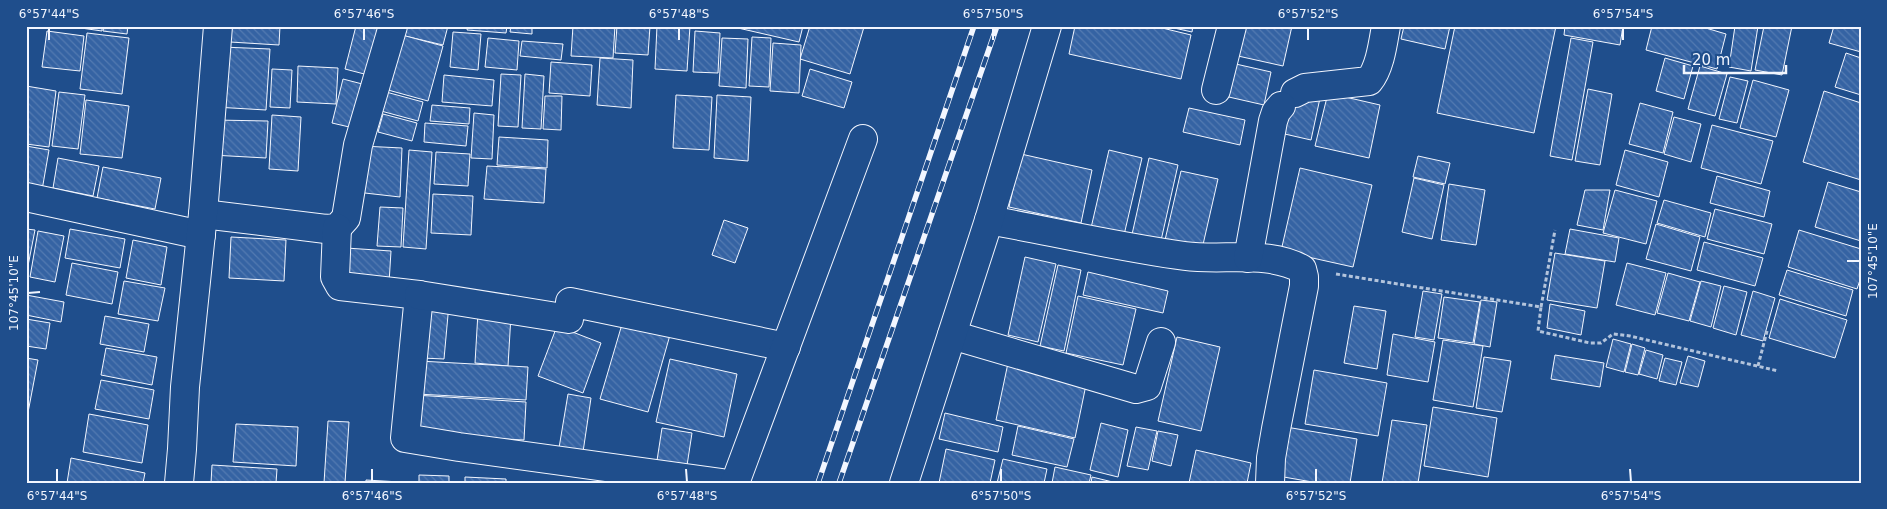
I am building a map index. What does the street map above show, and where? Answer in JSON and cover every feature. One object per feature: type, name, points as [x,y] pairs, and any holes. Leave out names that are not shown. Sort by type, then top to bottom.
[{"type":"street","points":[[179,483],[185,387],[202,224],[218,26]]},
{"type":"street","points":[[393,26],[358,145],[346,218],[337,228],[335,277],[340,286],[419,295],[568,319],[570,302],[786,347]]},
{"type":"street","points":[[904,483],[989,220],[1047,26]]},
{"type":"street","points":[[1216,90],[1232,26]]},
{"type":"street","points":[[1248,258],[1276,112],[1288,99],[1305,88],[1369,81],[1374,76],[1386,26]]},
{"type":"street","points":[[735,483],[863,139]]},
{"type":"street","points":[[26,197],[202,224],[337,228]]},
{"type":"street","points":[[989,220],[1186,256],[1248,258],[1286,262],[1302,269],[1304,286],[1276,429],[1271,458],[1270,483]]},
{"type":"street","points":[[419,295],[405,438],[722,483]]},
{"type":"street","points":[[952,335],[1136,389],[1147,386],[1161,342]]},
{"type":"path","points":[[1555,230],[1538,331],[1590,343],[1601,343],[1613,334],[1630,336],[1778,371]]},
{"type":"path","points":[[1302,269],[1541,307]]},
{"type":"path","points":[[1758,366],[1767,331]]},
{"type":"building","points":[[81,26],[102,26],[102,31],[81,28]]},
{"type":"building","points":[[104,26],[128,26],[127,34],[103,31]]},
{"type":"building","points":[[230,26],[280,26],[279,45],[230,42]]},
{"type":"building","points":[[356,26],[384,26],[372,76],[345,69]]},
{"type":"building","points":[[407,26],[448,26],[443,45],[405,36]]},
{"type":"building","points":[[468,26],[507,26],[506,33],[467,30]]},
{"type":"building","points":[[511,26],[532,26],[532,34],[510,32]]},
{"type":"building","points":[[573,26],[615,26],[613,58],[571,56]]},
{"type":"building","points":[[617,26],[650,26],[648,55],[615,53]]},
{"type":"building","points":[[657,26],[690,26],[687,71],[655,69]]},
{"type":"building","points":[[738,26],[803,26],[799,42],[738,28]]},
{"type":"building","points":[[810,26],[864,27],[850,74],[800,59]]},
{"type":"building","points":[[1075,26],[1154,26],[1191,35],[1181,79],[1069,54]]},
{"type":"building","points":[[1165,26],[1193,26],[1192,32]]},
{"type":"building","points":[[1236,26],[1292,26],[1283,66],[1229,54]]},
{"type":"building","points":[[1404,26],[1450,26],[1445,49],[1401,39]]},
{"type":"building","points":[[1455,26],[1556,26],[1534,133],[1437,113]]},
{"type":"building","points":[[1565,26],[1623,26],[1620,45],[1564,35]]},
{"type":"building","points":[[1652,26],[1699,26],[1726,34],[1717,69],[1646,50]]},
{"type":"building","points":[[1735,26],[1758,26],[1751,71],[1729,67]]},
{"type":"building","points":[[1764,26],[1792,26],[1782,75],[1755,70]]},
{"type":"building","points":[[1834,26],[1852,26],[1861,29],[1861,52],[1829,43]]},
{"type":"building","points":[[47,31],[84,36],[80,71],[42,67]]},
{"type":"building","points":[[695,31],[720,33],[718,73],[693,72]]},
{"type":"building","points":[[453,32],[481,34],[478,70],[450,67]]},
{"type":"building","points":[[87,33],[129,38],[122,94],[80,89]]},
{"type":"building","points":[[402,35],[443,46],[428,101],[388,90]]},
{"type":"building","points":[[752,37],[771,38],[769,87],[749,86]]},
{"type":"building","points":[[488,38],[519,41],[517,70],[485,67]]},
{"type":"building","points":[[722,38],[748,39],[746,88],[719,86]]},
{"type":"building","points":[[1571,38],[1593,42],[1572,160],[1550,156]]},
{"type":"building","points":[[522,41],[563,44],[561,60],[520,56]]},
{"type":"building","points":[[773,43],[801,45],[799,93],[770,91]]},
{"type":"building","points":[[222,47],[270,49],[266,110],[215,107]]},
{"type":"building","points":[[1846,53],[1861,58],[1861,95],[1835,87]]},
{"type":"building","points":[[600,58],[633,60],[631,108],[597,105]]},
{"type":"building","points":[[1665,58],[1693,66],[1684,99],[1656,91]]},
{"type":"building","points":[[551,62],[592,65],[590,96],[549,93]]},
{"type":"building","points":[[1227,62],[1271,72],[1264,105],[1220,95]]},
{"type":"building","points":[[298,66],[338,68],[336,104],[297,102]]},
{"type":"building","points":[[1700,66],[1727,74],[1715,116],[1688,109]]},
{"type":"building","points":[[272,69],[292,70],[290,108],[270,107]]},
{"type":"building","points":[[810,69],[852,82],[844,108],[802,96]]},
{"type":"building","points":[[501,74],[521,75],[518,127],[498,126]]},
{"type":"building","points":[[525,74],[544,76],[541,129],[522,128]]},
{"type":"building","points":[[444,75],[494,80],[492,106],[442,102]]},
{"type":"building","points":[[1730,77],[1748,81],[1737,123],[1719,119]]},
{"type":"building","points":[[343,79],[370,86],[358,129],[332,123]]},
{"type":"building","points":[[1753,80],[1789,90],[1776,137],[1740,128]]},
{"type":"building","points":[[26,86],[56,91],[49,147],[26,144]]},
{"type":"building","points":[[1588,89],[1612,94],[1600,165],[1575,161]]},
{"type":"building","points":[[1285,91],[1320,98],[1311,140],[1276,132]]},
{"type":"building","points":[[1824,91],[1861,103],[1861,180],[1803,162]]},
{"type":"building","points":[[59,92],[85,95],[78,149],[52,146]]},
{"type":"building","points":[[386,92],[423,102],[418,121],[381,111]]},
{"type":"building","points":[[1328,93],[1380,105],[1369,158],[1315,146]]},
{"type":"building","points":[[676,95],[712,97],[709,150],[673,148]]},
{"type":"building","points":[[717,95],[751,97],[748,161],[714,158]]},
{"type":"building","points":[[545,96],[562,96],[561,130],[543,129]]},
{"type":"building","points":[[86,100],[129,106],[122,158],[80,154]]},
{"type":"building","points":[[1640,103],[1673,112],[1663,153],[1629,144]]},
{"type":"building","points":[[432,105],[470,108],[469,124],[430,121]]},
{"type":"building","points":[[1189,108],[1245,120],[1240,145],[1183,132]]},
{"type":"building","points":[[474,113],[494,115],[492,159],[471,158]]},
{"type":"building","points":[[383,114],[417,123],[412,141],[378,132]]},
{"type":"building","points":[[272,115],[301,117],[298,171],[269,169]]},
{"type":"building","points":[[1674,117],[1701,124],[1691,162],[1664,154]]},
{"type":"building","points":[[214,120],[268,121],[266,158],[212,155]]},
{"type":"building","points":[[425,123],[468,126],[466,146],[424,142]]},
{"type":"building","points":[[1712,125],[1773,141],[1761,184],[1701,168]]},
{"type":"building","points":[[499,137],[548,140],[547,168],[497,165]]},
{"type":"building","points":[[26,146],[49,150],[41,196],[26,193]]},
{"type":"building","points":[[362,146],[402,148],[400,197],[356,192]]},
{"type":"building","points":[[409,150],[432,152],[426,249],[403,247]]},
{"type":"building","points":[[1109,150],[1142,158],[1124,235],[1091,228]]},
{"type":"building","points":[[1625,150],[1668,162],[1659,197],[1616,185]]},
{"type":"building","points":[[436,152],[470,154],[468,186],[434,184]]},
{"type":"building","points":[[1021,154],[1092,170],[1081,223],[1009,207]]},
{"type":"building","points":[[1418,156],[1450,163],[1445,184],[1413,177]]},
{"type":"building","points":[[58,158],[99,166],[93,196],[53,188]]},
{"type":"building","points":[[1149,158],[1178,165],[1160,245],[1131,239]]},
{"type":"building","points":[[487,166],[546,169],[544,203],[484,199]]},
{"type":"building","points":[[103,167],[161,178],[155,209],[97,198]]},
{"type":"building","points":[[1300,168],[1372,185],[1353,267],[1281,251]]},
{"type":"building","points":[[1181,171],[1218,179],[1202,249],[1165,240]]},
{"type":"building","points":[[1717,176],[1770,191],[1764,217],[1710,203]]},
{"type":"building","points":[[1414,178],[1444,185],[1432,239],[1402,232]]},
{"type":"building","points":[[1828,182],[1861,192],[1861,241],[1815,227]]},
{"type":"building","points":[[1449,184],[1485,190],[1476,245],[1441,240]]},
{"type":"building","points":[[1585,190],[1610,190],[1603,230],[1577,225]]},
{"type":"building","points":[[1615,190],[1657,201],[1646,244],[1603,233]]},
{"type":"building","points":[[433,194],[473,196],[471,235],[431,233]]},
{"type":"building","points":[[1664,200],[1711,213],[1705,237],[1657,223]]},
{"type":"building","points":[[380,207],[403,208],[401,247],[377,246]]},
{"type":"building","points":[[1715,209],[1772,224],[1764,254],[1707,239]]},
{"type":"building","points":[[724,220],[748,228],[735,263],[712,255]]},
{"type":"building","points":[[1656,224],[1700,237],[1691,271],[1646,259]]},
{"type":"building","points":[[26,229],[35,230],[26,276]]},
{"type":"building","points":[[70,229],[125,239],[120,268],[65,258]]},
{"type":"building","points":[[1570,229],[1619,238],[1615,262],[1565,254]]},
{"type":"building","points":[[1799,230],[1861,249],[1861,277],[1857,289],[1788,267]]},
{"type":"building","points":[[38,231],[64,236],[55,282],[30,277]]},
{"type":"building","points":[[231,237],[286,240],[284,281],[229,278]]},
{"type":"building","points":[[133,240],[167,247],[161,285],[126,278]]},
{"type":"building","points":[[1704,242],[1763,258],[1755,286],[1697,270]]},
{"type":"building","points":[[346,248],[391,251],[389,283],[345,280]]},
{"type":"building","points":[[1555,253],[1605,261],[1597,308],[1547,300]]},
{"type":"building","points":[[1025,257],[1056,264],[1038,342],[1008,335]]},
{"type":"building","points":[[72,263],[118,272],[112,304],[66,295]]},
{"type":"building","points":[[1627,263],[1666,273],[1655,315],[1616,305]]},
{"type":"building","points":[[1058,265],[1081,270],[1064,351],[1040,346]]},
{"type":"building","points":[[1787,270],[1853,290],[1846,316],[1779,295]]},
{"type":"building","points":[[1088,272],[1168,291],[1163,313],[1083,295]]},
{"type":"building","points":[[1668,273],[1700,282],[1689,321],[1657,313]]},
{"type":"building","points":[[124,281],[165,288],[158,321],[118,314]]},
{"type":"building","points":[[1701,281],[1721,286],[1711,327],[1690,321]]},
{"type":"building","points":[[1724,286],[1747,292],[1736,335],[1713,328]]},
{"type":"building","points":[[1423,291],[1442,294],[1434,340],[1415,337]]},
{"type":"building","points":[[1753,291],[1775,298],[1763,341],[1741,335]]},
{"type":"building","points":[[26,295],[64,302],[61,322],[26,315]]},
{"type":"building","points":[[1078,296],[1136,309],[1123,365],[1066,353]]},
{"type":"building","points":[[1444,297],[1480,302],[1473,343],[1438,338]]},
{"type":"building","points":[[1780,299],[1847,320],[1835,358],[1769,338]]},
{"type":"building","points":[[1481,300],[1497,302],[1490,347],[1474,344]]},
{"type":"building","points":[[427,303],[449,304],[444,359],[422,358]]},
{"type":"building","points":[[1550,304],[1585,311],[1581,335],[1547,328]]},
{"type":"building","points":[[1354,306],[1386,311],[1377,369],[1344,363]]},
{"type":"building","points":[[478,312],[511,315],[508,366],[475,363]]},
{"type":"building","points":[[625,314],[672,328],[648,412],[600,399]]},
{"type":"building","points":[[105,316],[149,324],[144,352],[100,344]]},
{"type":"building","points":[[26,319],[50,323],[46,349],[26,346]]},
{"type":"building","points":[[557,326],[601,343],[583,393],[538,376]]},
{"type":"building","points":[[1393,334],[1435,342],[1428,382],[1387,375]]},
{"type":"building","points":[[1177,337],[1220,347],[1201,431],[1158,421]]},
{"type":"building","points":[[1613,339],[1631,344],[1624,372],[1606,367]]},
{"type":"building","points":[[1443,340],[1483,346],[1473,407],[1433,400]]},
{"type":"building","points":[[1632,344],[1645,348],[1638,375],[1625,372]]},
{"type":"building","points":[[106,348],[157,357],[152,385],[101,375]]},
{"type":"building","points":[[1646,350],[1663,355],[1657,379],[1639,374]]},
{"type":"building","points":[[1555,355],[1604,363],[1600,387],[1551,379]]},
{"type":"building","points":[[1688,356],[1705,361],[1698,387],[1680,383]]},
{"type":"building","points":[[1484,357],[1511,361],[1502,412],[1476,408]]},
{"type":"building","points":[[26,358],[38,360],[26,423]]},
{"type":"building","points":[[1665,358],[1682,362],[1676,385],[1659,381]]},
{"type":"building","points":[[670,359],[737,374],[724,437],[656,422]]},
{"type":"building","points":[[419,361],[528,367],[526,400],[417,394]]},
{"type":"building","points":[[1008,363],[1087,380],[1075,438],[996,420]]},
{"type":"building","points":[[1314,370],[1387,383],[1378,436],[1305,424]]},
{"type":"building","points":[[101,380],[154,390],[149,419],[95,409]]},
{"type":"building","points":[[568,394],[591,398],[583,452],[559,448]]},
{"type":"building","points":[[415,395],[526,402],[524,440],[412,434]]},
{"type":"building","points":[[1433,407],[1497,418],[1488,477],[1424,466]]},
{"type":"building","points":[[945,413],[1003,427],[998,452],[939,439]]},
{"type":"building","points":[[89,414],[148,425],[142,463],[83,452]]},
{"type":"building","points":[[1392,420],[1427,425],[1418,483],[1382,483]]},
{"type":"building","points":[[328,421],[349,422],[345,483],[324,483]]},
{"type":"building","points":[[1101,423],[1128,430],[1118,477],[1090,470]]},
{"type":"building","points":[[236,424],[298,427],[296,466],[233,462]]},
{"type":"building","points":[[1018,426],[1074,439],[1067,467],[1012,455]]},
{"type":"building","points":[[1136,427],[1157,431],[1148,470],[1127,466]]},
{"type":"building","points":[[1286,427],[1357,439],[1350,483],[1318,483],[1278,476]]},
{"type":"building","points":[[662,428],[692,433],[686,472],[656,467]]},
{"type":"building","points":[[1158,431],[1178,435],[1171,466],[1152,461]]},
{"type":"building","points":[[946,449],[995,460],[990,483],[939,483]]},
{"type":"building","points":[[1196,450],[1251,463],[1247,483],[1189,483]]},
{"type":"building","points":[[71,458],[145,473],[143,483],[67,483]]},
{"type":"building","points":[[1003,459],[1047,469],[1044,483],[997,483]]},
{"type":"building","points":[[212,465],[277,469],[276,483],[211,483]]},
{"type":"building","points":[[1055,467],[1091,475],[1089,483],[1052,483]]},
{"type":"building","points":[[419,475],[449,476],[449,483],[419,483]]},
{"type":"building","points":[[465,477],[506,479],[506,483],[465,483]]},
{"type":"building","points":[[1092,477],[1117,483],[1091,483]]},
{"type":"building","points":[[366,480],[417,483],[366,483]]},
{"type":"railway","points":[[818,483],[974,26]]},
{"type":"railway","points":[[839,483],[997,26]]}]
